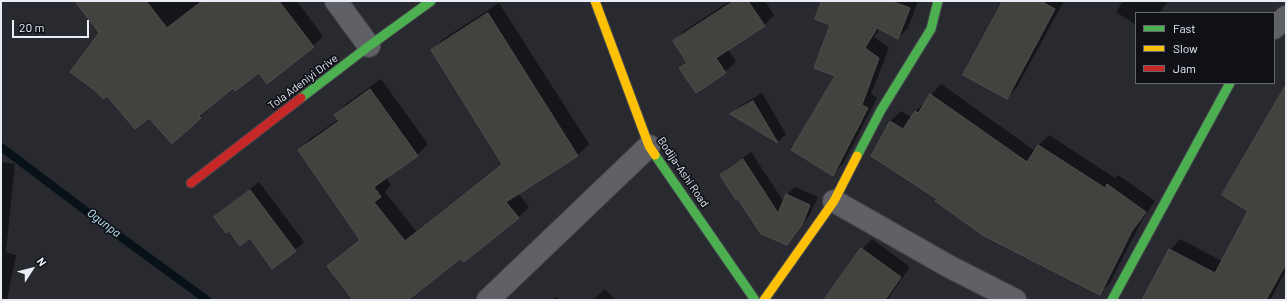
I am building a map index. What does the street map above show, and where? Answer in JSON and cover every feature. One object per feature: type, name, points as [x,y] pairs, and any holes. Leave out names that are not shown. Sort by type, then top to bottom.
[{"type":"street","points":[[336,1],[369,46]]},
{"type":"street","name":"Tola Adeniyi Drive","points":[[190,183],[369,46],[431,1]]},
{"type":"street","name":"Bodija-Ashi Road","points":[[595,1],[649,146],[755,300]]},
{"type":"street","points":[[764,300],[834,201],[881,110],[931,29],[938,1]]},
{"type":"street","points":[[1275,27],[1286,17]]},
{"type":"street","points":[[1112,300],[1229,84]]},
{"type":"street","points":[[488,300],[649,146]]},
{"type":"street","points":[[834,201],[950,267],[1015,300]]},
{"type":"building","points":[[75,1],[146,1],[167,28],[202,1],[279,1],[314,47],[267,84],[259,73],[235,91],[233,88],[199,116],[201,118],[172,144],[149,118],[135,129],[107,96],[103,99],[97,92],[70,72],[99,33]]},
{"type":"building","points":[[734,1],[748,1],[765,26],[716,58],[726,73],[696,93],[679,68],[687,63],[673,41]]},
{"type":"building","points":[[822,1],[891,1],[910,8],[898,39],[877,28],[865,48],[879,58],[862,105],[868,108],[833,176],[791,150],[835,76],[814,68],[830,25],[815,19]]},
{"type":"building","points":[[1003,1],[1041,1],[1055,9],[1007,99],[963,75]]},
{"type":"building","points":[[488,13],[578,156],[506,202],[519,218],[464,262],[461,258],[408,300],[353,300],[327,266],[360,240],[298,150],[339,121],[334,115],[370,89],[418,156],[374,187],[381,197],[374,202],[405,241],[502,164],[431,50]]},
{"type":"building","points":[[1286,85],[1286,264],[1266,300],[1142,300],[1169,249],[1215,273],[1248,211],[1222,195]]},
{"type":"building","points":[[930,94],[1027,162],[1038,145],[1105,188],[1107,184],[1146,212],[1132,231],[1100,295],[984,236],[935,201],[937,199],[871,156],[890,121],[903,129],[915,111],[918,113]]},
{"type":"building","points":[[753,101],[778,143],[730,114]]},
{"type":"building","points":[[743,159],[778,213],[786,194],[810,205],[802,225],[787,245],[761,234],[720,175]]},
{"type":"building","points":[[250,190],[296,251],[272,269],[250,238],[240,246],[229,231],[226,233],[214,217]]},
{"type":"building","points":[[861,248],[901,277],[885,300],[824,300]]},
{"type":"waterway","name":"Ogunpa","points":[[1,147],[207,300]]},
{"type":"traffic: fast","points":[[301,98],[431,1]]},
{"type":"traffic: fast","points":[[857,156],[881,110],[931,29],[938,1]]},
{"type":"traffic: fast","points":[[1112,300],[1229,84]]},
{"type":"traffic: fast","points":[[655,155],[755,300]]},
{"type":"traffic: slow","points":[[595,1],[649,146],[655,155]]},
{"type":"traffic: slow","points":[[764,300],[834,201],[857,156]]},
{"type":"traffic: jam","points":[[191,183],[301,98]]}]
